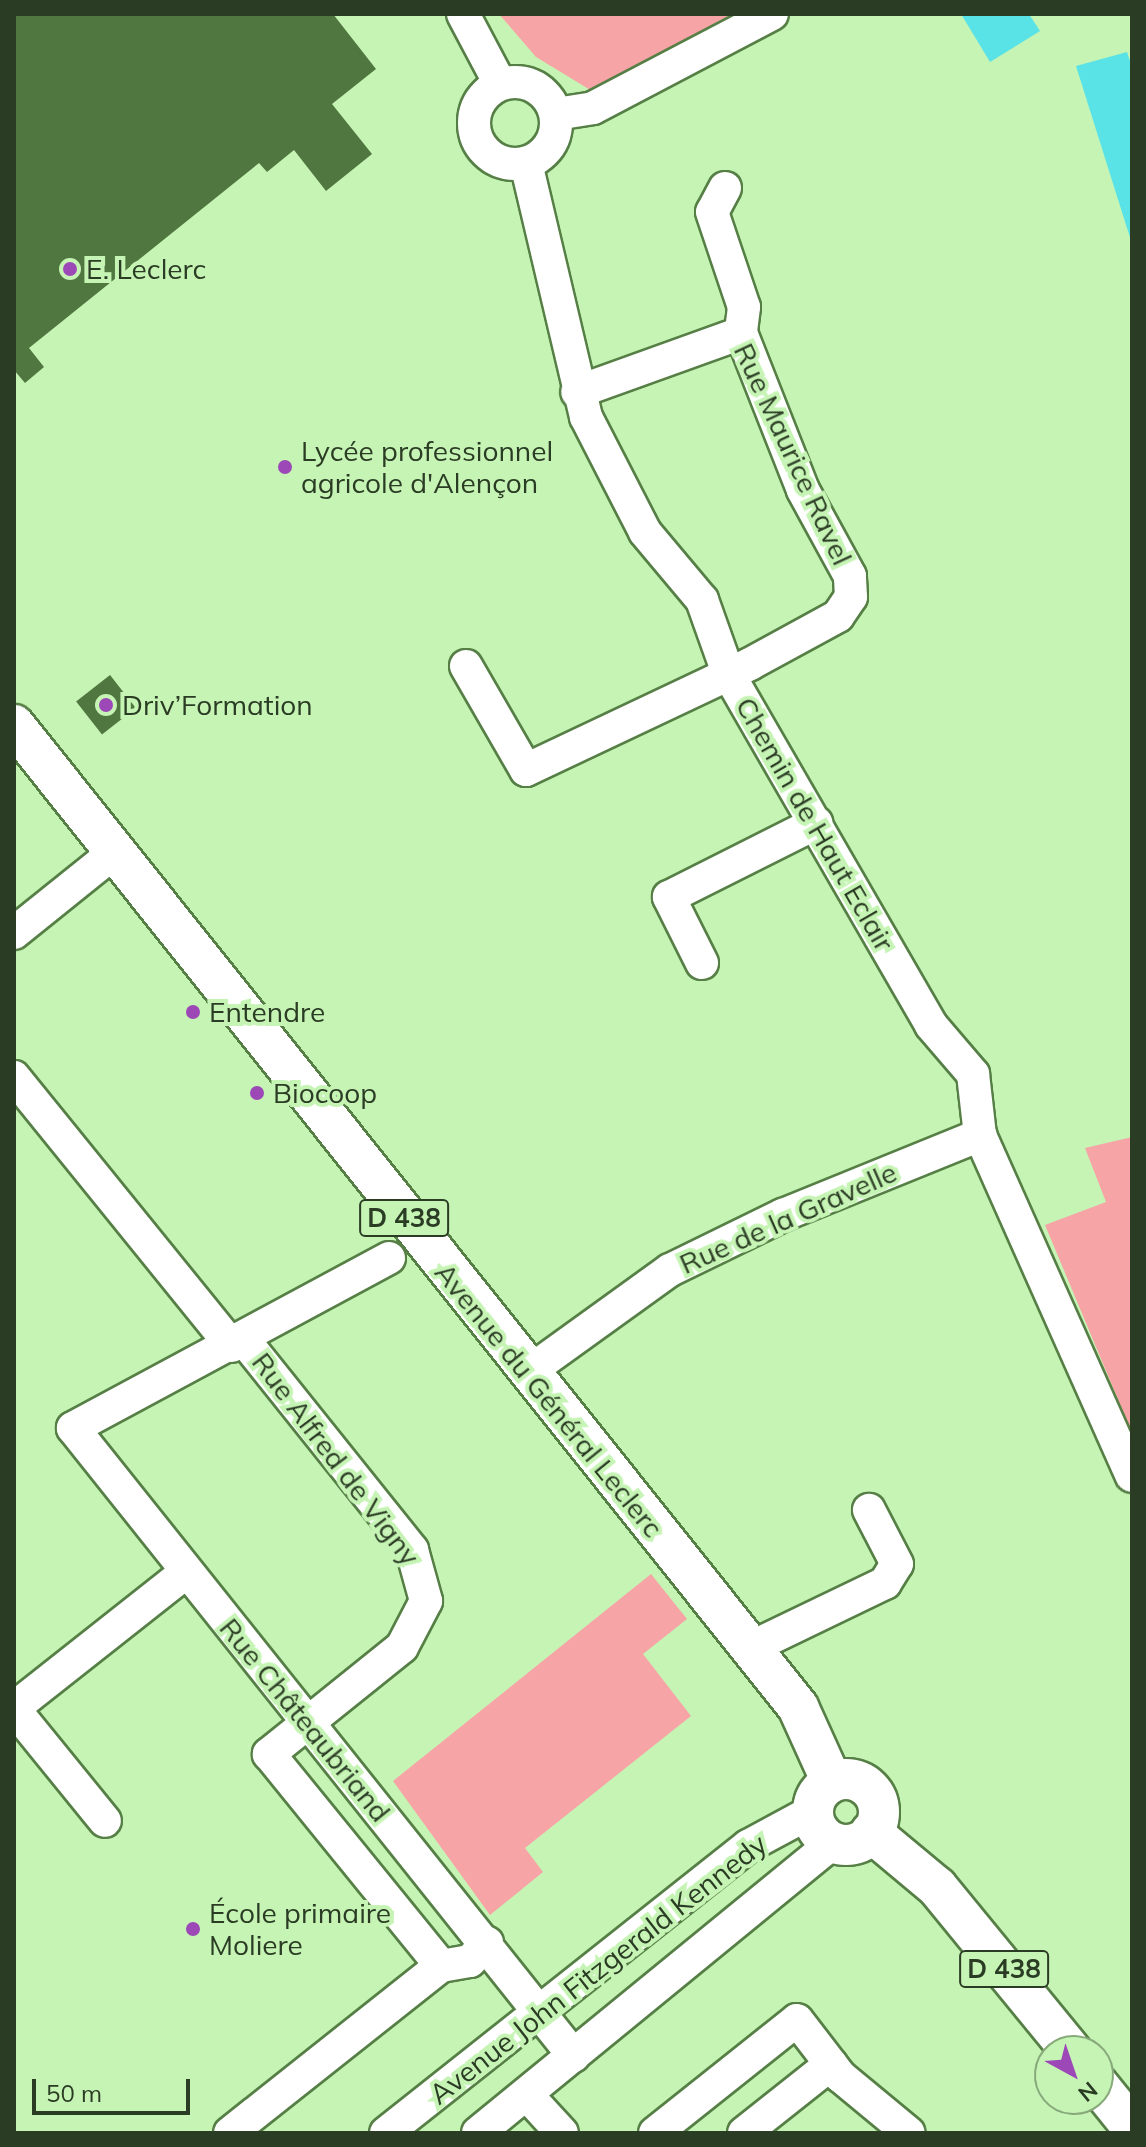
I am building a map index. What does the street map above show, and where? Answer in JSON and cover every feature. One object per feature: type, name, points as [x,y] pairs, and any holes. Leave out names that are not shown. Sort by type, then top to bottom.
[{"type":"main road","name":"Avenue du Général Leclerc","points":[[14,725],[527,1373],[798,1707],[826,1811]]},
{"type":"main road","points":[[851,1779],[875,1796],[879,1814],[871,1832],[847,1844],[826,1811],[851,1779]]},
{"type":"main road","name":"D 438","points":[[871,1832],[937,1887],[1058,2035]]},
{"type":"main road","points":[[1114,2105],[1132,2127]]},
{"type":"street","points":[[463,14],[500,84]]},
{"type":"street","points":[[556,114],[593,108],[772,14]]},
{"type":"street","points":[[500,84],[535,86],[556,114],[553,139],[526,163],[490,156],[475,136],[480,100],[500,84]]},
{"type":"street","name":"Chemin de Haut Eclair","points":[[526,163],[577,392],[645,532],[707,609],[728,673],[931,1025],[973,1074],[980,1135],[1132,1476]]},
{"type":"street","points":[[725,188],[712,212],[744,307],[741,333]]},
{"type":"street","name":"Rue Maurice Ravel","points":[[466,666],[526,770],[779,648],[838,616],[851,597],[850,576],[803,490],[741,333],[577,392]]},
{"type":"street","points":[[702,963],[669,897],[816,823]]},
{"type":"street","points":[[14,933],[116,851]]},
{"type":"street","name":"Rue Alfred de Vigny","points":[[14,1077],[412,1550],[424,1576],[426,1601],[402,1647],[269,1754],[441,1966]]},
{"type":"street","name":"Rue de la Gravelle","points":[[527,1373],[670,1270],[783,1215],[980,1135]]},
{"type":"street","points":[[238,1343],[389,1258]]},
{"type":"street","name":"Rue Châteaubriand","points":[[238,1343],[73,1428],[185,1573],[309,1720],[487,1943],[536,2012],[574,2056]]},
{"type":"street","points":[[750,1648],[885,1583],[897,1564],[869,1510]]},
{"type":"street","points":[[105,1821],[14,1708],[185,1573]]},
{"type":"street","name":"Avenue John Fitzgerald Kennedy","points":[[386,2133],[748,1846],[826,1811]]},
{"type":"street","name":"Avenue John Fitzgerald Kennedy","points":[[478,2133],[528,2096],[574,2056],[826,1811]]},
{"type":"street","points":[[230,2133],[441,1966],[470,1961],[487,1943]]},
{"type":"street","points":[[655,2133],[797,2020],[831,2064],[909,2133]]},
{"type":"street","points":[[744,2133],[831,2064]]},
{"type":"street","points":[[528,2096],[562,2133]]},
{"type":"shaded area","points":[[499,14],[732,14],[592,91],[536,57]]},
{"type":"shaded area","points":[[1132,1137],[1132,1433],[1045,1225],[1106,1202],[1085,1148]]},
{"type":"shaded area","points":[[651,1574],[687,1619],[643,1654],[691,1716],[525,1848],[543,1872],[490,1915],[393,1781]]},
{"type":"water","points":[[961,14],[1029,14],[1040,31],[990,62]]},
{"type":"water","points":[[1127,52],[1132,67],[1132,244],[1076,66]]},
{"type":"building","name":"E. Leclerc","points":[[14,14],[333,14],[376,69],[332,104],[372,154],[326,191],[294,150],[267,172],[259,163],[29,348],[44,367],[25,383],[14,370]]},
{"type":"building","name":"Driv’Formation","points":[[110,675],[136,708],[102,735],[76,701]]},
{"type":"place","name":"E. Leclerc","points":[[70,269]]},
{"type":"place","name":"Lycée professionnel agricole d'Alençon","points":[[285,467]]},
{"type":"place","name":"Driv’Formation","points":[[106,705]]},
{"type":"place","name":"Entendre","points":[[193,1012]]},
{"type":"place","name":"Biocoop","points":[[257,1093]]},
{"type":"place","name":"École primaire Moliere","points":[[193,1929]]}]
